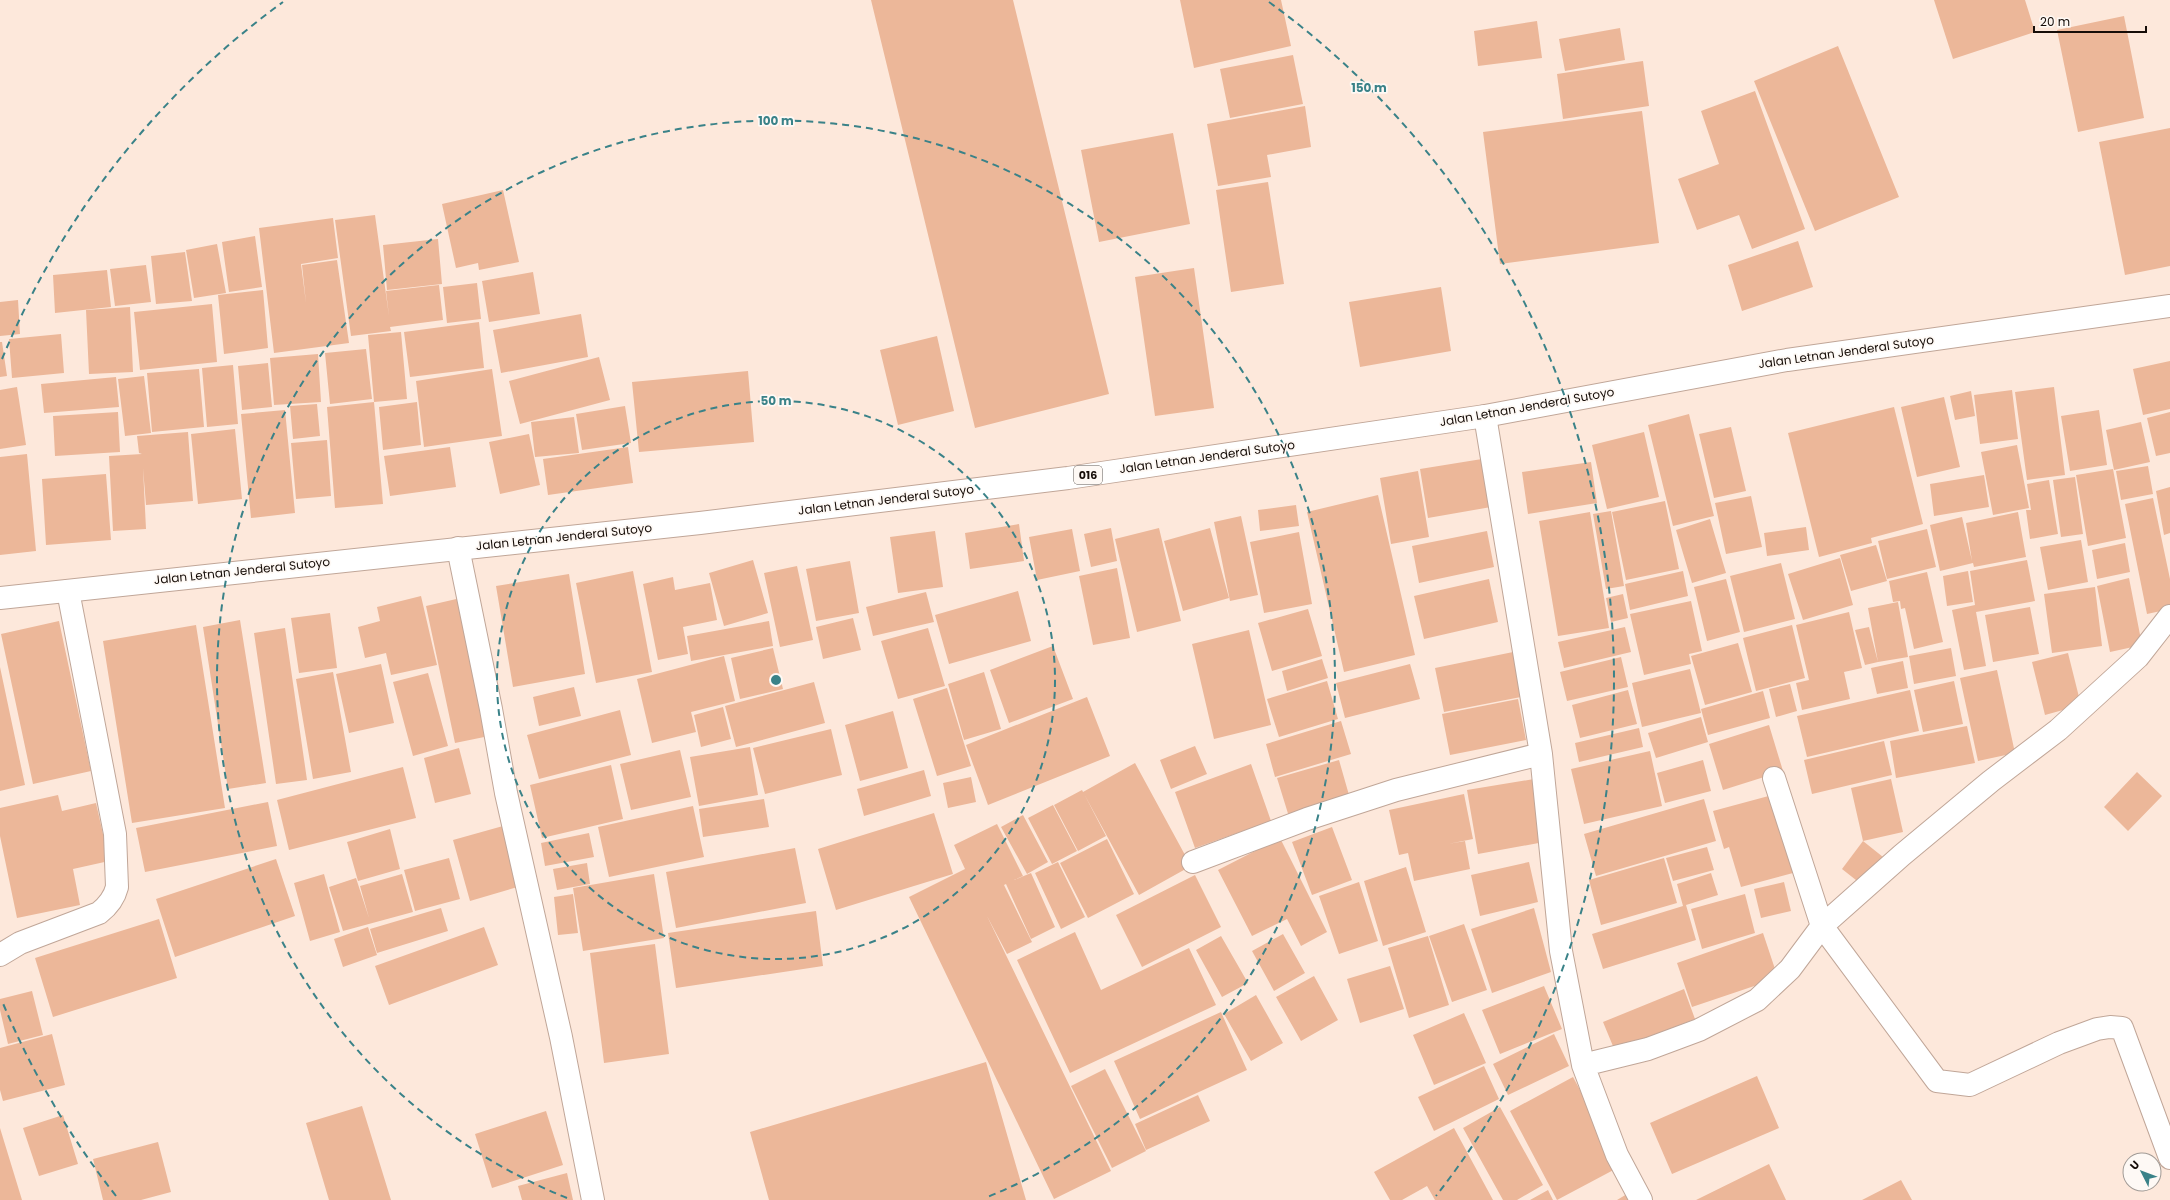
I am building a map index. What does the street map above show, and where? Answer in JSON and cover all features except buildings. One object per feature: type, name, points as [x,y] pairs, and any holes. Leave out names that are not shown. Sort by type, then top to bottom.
[{"type":"street","name":"Jalan Letnan Jenderal Sutoyo","points":[[0,598],[700,523],[1061,478],[1485,416],[1786,360],[2170,306]]},
{"type":"street","points":[[1485,416],[1541,754],[1560,951],[1583,1065],[1617,1155],[1641,1200]]},
{"type":"street","points":[[458,548],[492,709],[506,793],[562,1037],[593,1200]]},
{"type":"street","points":[[0,955],[20,943],[99,913],[115,896],[114,834],[68,591]]},
{"type":"street","points":[[1583,1065],[1648,1049],[1699,1030],[1757,1000],[1790,969],[1822,926],[1944,821],[2058,730],[2138,657],[2170,616]]},
{"type":"street","points":[[1193,862],[1306,819],[1396,790],[1541,754]]},
{"type":"street","points":[[1774,778],[1822,926],[1937,1081],[1970,1085],[2059,1043],[2097,1029],[2122,1028],[2170,1158]]}]
